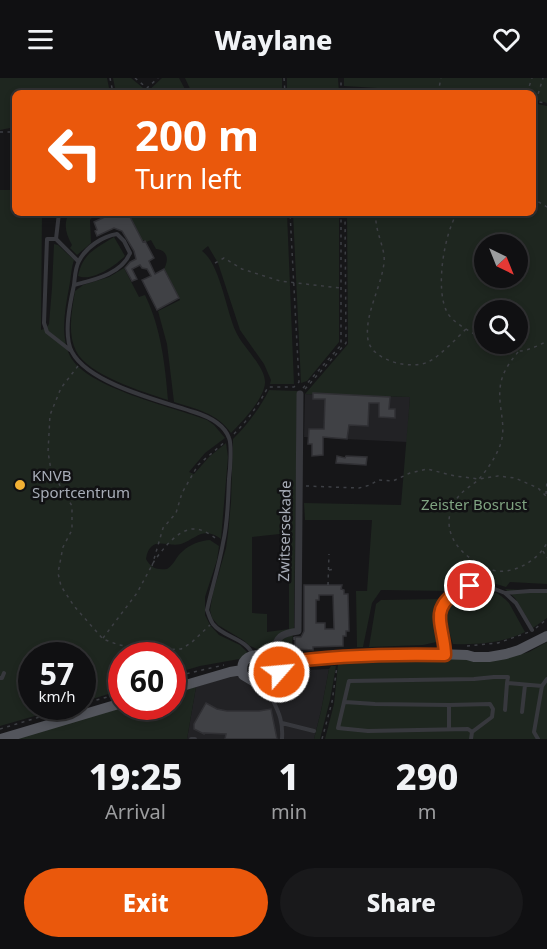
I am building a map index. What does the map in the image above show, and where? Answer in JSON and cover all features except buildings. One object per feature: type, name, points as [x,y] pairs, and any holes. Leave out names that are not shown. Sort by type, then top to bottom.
[{"type":"main road","points":[[282,663],[354,655],[489,657],[525,647],[547,634]]},
{"type":"main road","points":[[273,651],[282,663],[276,675],[254,681],[243,675],[245,659],[273,651]]},
{"type":"main road","points":[[186,685],[242,670]]},
{"type":"main road","points":[[1,739],[108,707]]},
{"type":"street","name":"Zwitsersekade","points":[[298,631],[300,394]]},
{"type":"street","points":[[273,651],[284,633],[298,631]]},
{"type":"lane","points":[[56,239],[59,216]]},
{"type":"lane","points":[[71,351],[68,331],[70,300],[78,261],[97,242],[117,234],[124,241],[130,253],[122,265],[110,273],[74,285]]},
{"type":"lane","points":[[78,261],[56,239],[47,239],[44,323],[47,333],[71,351],[80,363],[94,374],[148,397],[202,414],[219,424],[229,438],[230,465],[225,529],[207,610],[212,623],[222,633],[248,646],[253,655]]},
{"type":"lane","points":[[445,655],[440,617],[445,602],[457,591],[470,586],[485,586],[505,593],[516,603],[532,630]]},
{"type":"lane","points":[[505,593],[547,591]]},
{"type":"lane","points":[[0,678],[4,674]]},
{"type":"lane","points":[[472,732],[468,729],[338,728],[349,681],[508,677],[504,711]]},
{"type":"lane","points":[[265,678],[268,692],[275,702],[282,723],[282,739]]},
{"type":"lane","points":[[537,739],[534,732],[542,686],[547,679]]},
{"type":"lane","points":[[507,683],[542,686]]},
{"type":"lane","points":[[522,712],[525,685]]},
{"type":"lane","points":[[345,702],[490,704],[493,709],[492,717],[472,732],[471,739]]},
{"type":"lane","points":[[449,705],[449,729]]},
{"type":"lane","points":[[282,723],[314,731]]},
{"type":"path","points":[[135,78],[147,88],[158,78]]},
{"type":"path","points":[[341,78],[341,88],[372,90]]},
{"type":"path","points":[[536,96],[543,78]]},
{"type":"path","points":[[290,216],[300,391],[340,345],[341,216]]},
{"type":"path","points":[[300,394],[346,343],[345,216]]},
{"type":"path","points":[[376,216],[376,228],[384,261],[371,312],[368,337],[372,348],[381,357],[392,362],[421,364],[430,361],[466,328]]},
{"type":"path","points":[[456,216],[449,229],[444,252],[443,300],[447,313],[453,320],[474,333]]},
{"type":"path","points":[[215,263],[224,258],[242,269],[280,281],[341,288]]},
{"type":"path","points":[[528,350],[547,341]]},
{"type":"path","points":[[517,354],[501,378],[503,438],[497,453],[479,479],[456,499],[449,525],[459,549],[490,570],[504,571],[517,568],[530,561],[542,551],[547,543]]},
{"type":"path","points":[[80,363],[61,388],[50,415],[48,452],[51,470],[72,506],[72,530],[63,547],[58,573],[61,586],[103,639],[119,645],[159,650],[181,649],[191,643],[212,623]]},
{"type":"path","points":[[152,566],[163,528],[176,513],[182,493],[198,465],[245,422],[261,401],[268,387],[294,387],[299,382]]},
{"type":"path","points":[[299,486],[359,488],[378,480],[393,481],[410,473],[428,470],[479,479],[498,476],[515,478],[538,488],[547,498]]},
{"type":"path","points":[[547,480],[547,498]]},
{"type":"path","points":[[103,639],[137,593],[163,548],[182,533],[193,529],[204,531],[223,544]]},
{"type":"path","points":[[542,551],[547,558]]},
{"type":"path","points":[[328,585],[329,554]]},
{"type":"path","points":[[328,570],[334,569]]},
{"type":"path","points":[[485,586],[490,570]]},
{"type":"path","points":[[295,652],[294,637],[298,631]]},
{"type":"path","points":[[273,651],[305,652]]},
{"type":"path","points":[[322,739],[332,702],[337,657]]},
{"type":"path","points":[[186,674],[228,664]]},
{"type":"path","points":[[296,668],[296,675]]},
{"type":"path","points":[[0,729],[30,720]]},
{"type":"shaded area","points":[[305,394],[410,397],[407,442],[304,437]]},
{"type":"shaded area","points":[[329,669],[314,739],[187,739],[196,687],[240,673],[248,681],[282,671]]},
{"type":"green space","points":[[0,78],[107,78],[109,90],[12,90],[12,128],[0,130]]},
{"type":"green space","points":[[113,78],[131,78],[143,88],[141,90],[115,90]]},
{"type":"green space","points":[[162,78],[179,78],[185,90],[149,90]]},
{"type":"green space","points":[[185,78],[282,78],[282,90],[191,90]]},
{"type":"green space","points":[[287,78],[338,78],[339,90],[287,90]]},
{"type":"green space","points":[[344,78],[547,78],[547,103],[536,100],[536,90],[410,90],[344,86]]},
{"type":"green space","name":"Zeister Bosrust","points":[[536,104],[547,106],[547,584],[510,582],[506,587],[483,580],[473,580],[450,591],[381,590],[372,603],[363,647],[357,647],[356,591],[367,591],[372,520],[305,520],[304,503],[401,505],[410,397],[305,394],[348,344],[347,216],[536,216]]},
{"type":"green space","points":[[0,190],[12,190],[12,216],[42,216],[41,330],[49,324],[54,244],[74,260],[64,331],[70,356],[79,367],[112,387],[207,420],[225,438],[205,453],[189,472],[194,474],[226,443],[228,457],[221,539],[205,533],[181,544],[155,544],[148,551],[146,559],[154,568],[167,569],[181,553],[195,543],[210,540],[219,546],[205,597],[205,615],[219,635],[240,645],[249,654],[245,658],[186,670],[186,642],[108,642],[108,694],[96,698],[96,642],[18,642],[18,720],[21,720],[0,726]]},
{"type":"green space","points":[[68,216],[93,216],[90,220],[91,243],[77,255],[70,248],[72,245],[68,237],[66,222]]},
{"type":"green space","points":[[129,216],[287,216],[294,384],[270,384],[271,380],[264,364],[240,330],[218,263],[208,246],[202,251],[214,266],[232,323],[243,344],[262,370],[265,383],[261,396],[252,410],[231,433],[213,416],[174,402],[167,344],[158,311],[180,300],[164,269],[167,262],[165,253],[156,249],[151,240],[142,241]]},
{"type":"green space","points":[[293,216],[339,216],[339,342],[307,381],[301,383]]},
{"type":"green space","points":[[114,237],[125,256],[96,275],[78,276],[87,257]]},
{"type":"green space","points":[[124,268],[139,297],[145,295],[155,320],[164,360],[168,400],[117,382],[92,368],[82,360],[73,344],[71,321],[75,291],[83,285],[109,277]]},
{"type":"green space","points":[[269,390],[297,391],[294,627],[291,650],[257,649],[250,646],[218,625],[212,618],[210,610],[228,534],[233,439],[244,428]],"holes":[[[289,533],[289,629],[267,632],[267,614],[252,613],[252,537]]]},
{"type":"green space","points":[[481,589],[497,593],[509,603],[525,632],[508,639],[490,642],[453,644],[447,622],[448,606],[459,596]]},
{"type":"green space","points":[[505,589],[547,591],[547,618],[533,628],[515,598]]},
{"type":"green space","points":[[443,599],[438,609],[441,641],[423,645],[369,647],[376,604],[381,600]]},
{"type":"green space","points":[[547,642],[547,739],[325,739],[334,704],[338,664],[383,658],[518,655]]},
{"type":"green space","points":[[331,666],[336,666],[330,700],[320,739],[314,739],[329,669]]},
{"type":"green space","points":[[196,687],[187,739],[15,739],[80,720],[96,720],[96,715],[108,712],[108,720],[186,720],[186,690]]},
{"type":"place","name":"KNVB Sportcentrum","points":[[20,485]]},
{"type":"route","points":[[279,672],[282,663],[327,657],[445,655],[440,617],[445,602],[457,591],[470,586]]}]
